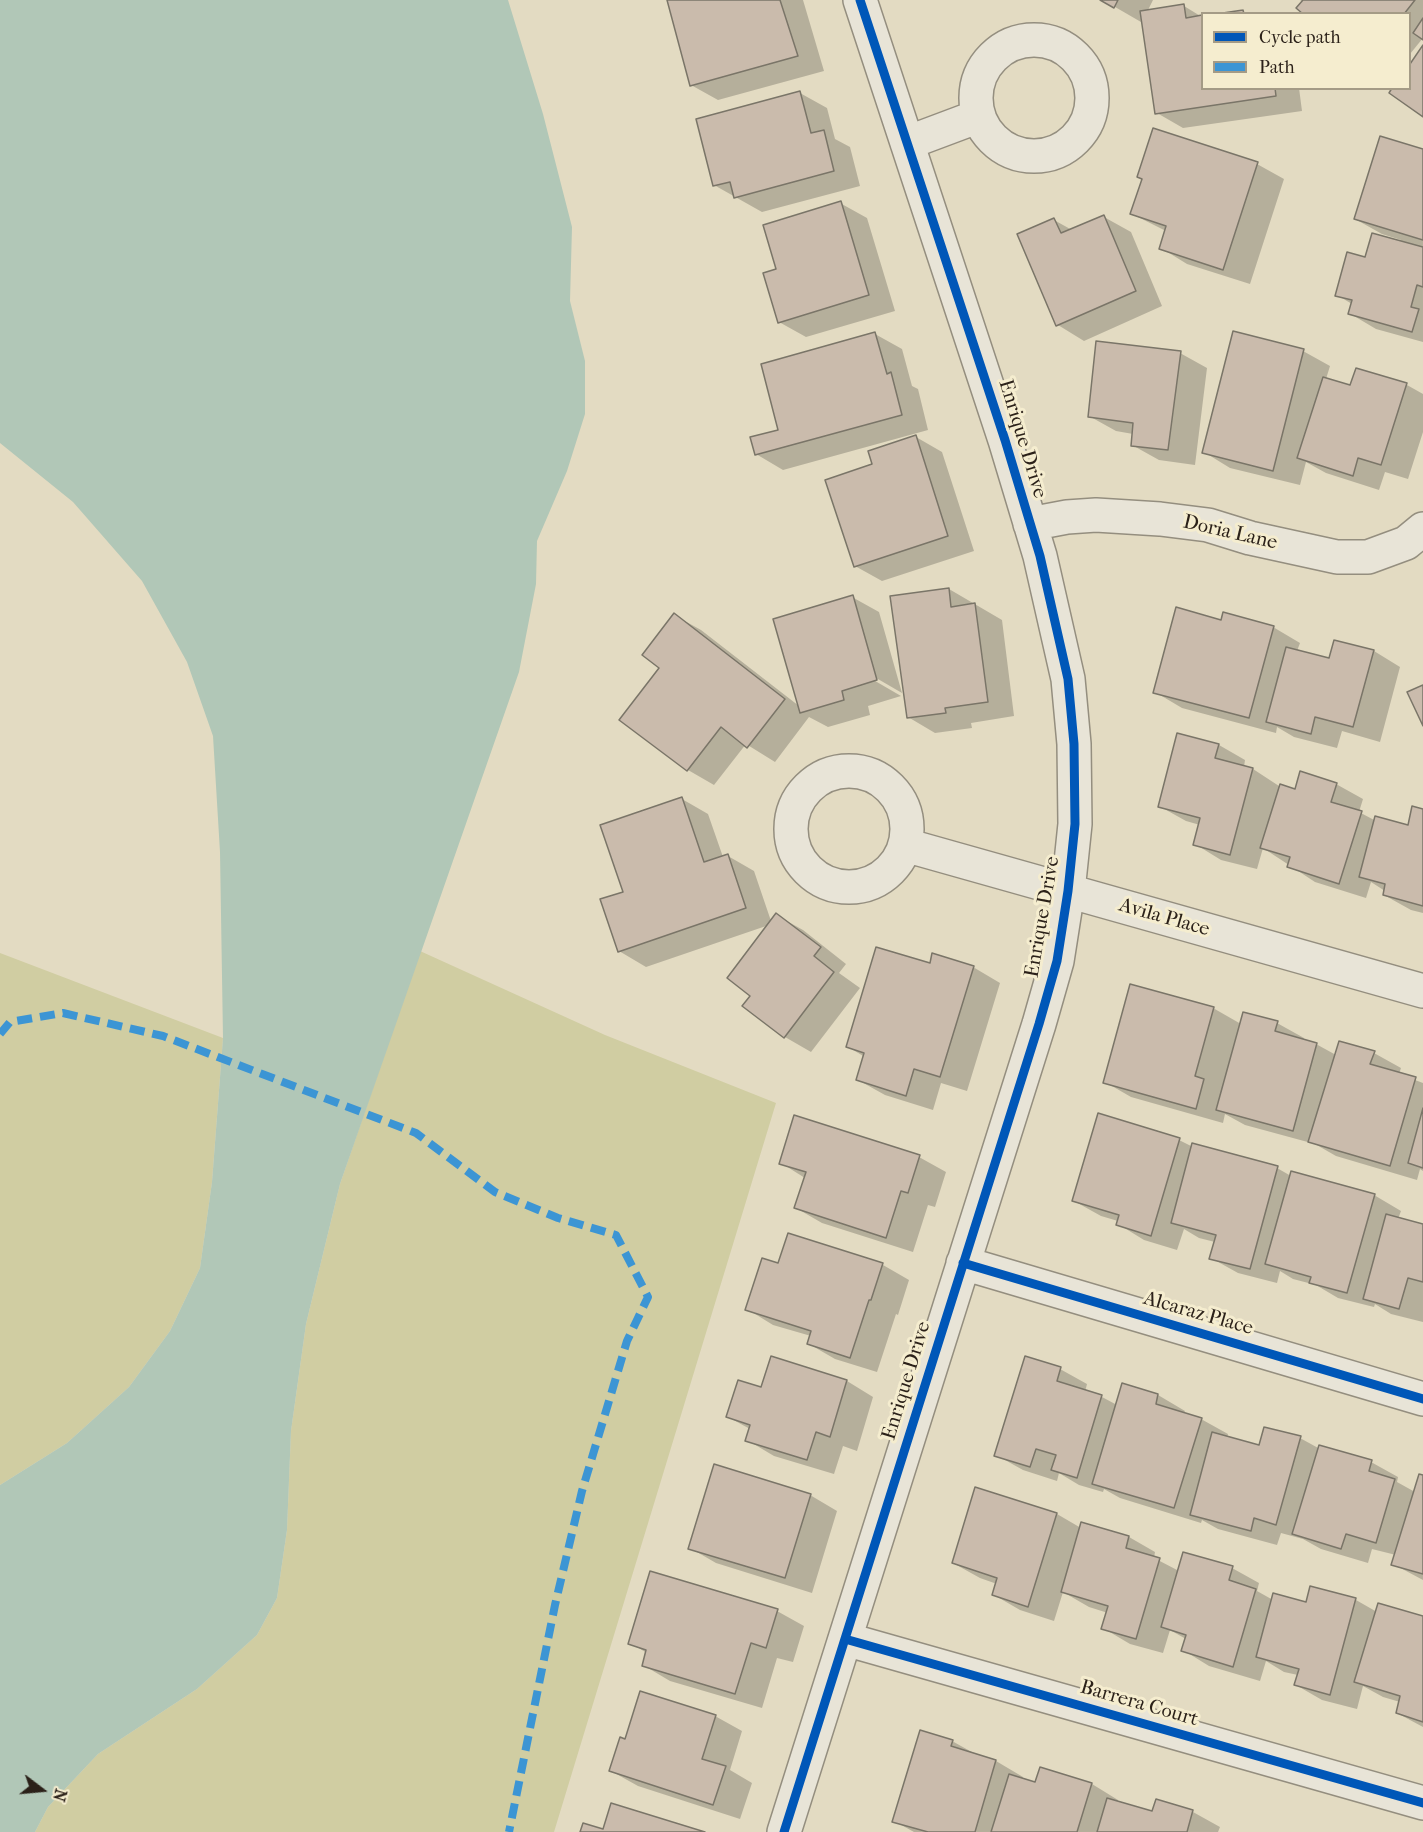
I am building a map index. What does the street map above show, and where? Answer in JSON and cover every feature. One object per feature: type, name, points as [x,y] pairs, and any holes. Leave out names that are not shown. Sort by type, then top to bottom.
[{"type":"street","name":"Enrique Drive","points":[[784,1832],[1039,1024],[1057,961],[1075,824],[1074,744],[1068,680],[1057,624],[1005,440],[860,0]]},
{"type":"street","points":[[907,143],[979,116]]},
{"type":"street","name":"Doria Lane","points":[[1030,524],[1067,517],[1096,515],[1160,519],[1208,525],[1250,538],[1337,556],[1368,557],[1406,543],[1423,529]]},
{"type":"street","name":"Avila Place","points":[[905,845],[1423,991]]},
{"type":"street","name":"Alcaraz Place","points":[[963,1263],[1423,1399]]},
{"type":"street","name":"Barrera Court","points":[[845,1639],[1423,1803]]},
{"type":"shaded area","points":[[0,0],[508,0],[543,114],[572,227],[570,301],[585,361],[585,414],[567,471],[537,541],[536,584],[519,672],[340,1184],[306,1324],[291,1431],[287,1530],[277,1598],[257,1635],[197,1689],[98,1754],[48,1807],[35,1832],[0,1832],[0,1485],[67,1443],[129,1387],[170,1331],[200,1268],[212,1182],[223,1038],[220,852],[213,736],[187,662],[142,581],[73,502],[0,443]]},
{"type":"shaded area","points":[[420,951],[605,1035],[776,1103],[554,1832],[35,1832],[48,1807],[98,1754],[197,1689],[257,1635],[277,1598],[287,1530],[291,1431],[306,1324],[340,1184]]},
{"type":"shaded area","points":[[0,953],[223,1038],[212,1182],[200,1268],[170,1331],[129,1387],[67,1443],[0,1485]]},
{"type":"building","points":[[667,0],[780,0],[798,56],[690,86]]},
{"type":"building","points":[[1100,0],[1118,0],[1114,8]]},
{"type":"building","points":[[1303,0],[1415,0],[1406,12],[1301,12],[1296,8]]},
{"type":"building","points":[[1184,4],[1186,18],[1201,15],[1201,90],[1275,90],[1276,96],[1155,114],[1140,11]]},
{"type":"building","points":[[1423,18],[1423,40],[1413,33]]},
{"type":"building","points":[[1423,45],[1423,117],[1389,93],[1391,90],[1411,90],[1411,63]]},
{"type":"building","points":[[800,91],[811,133],[824,130],[834,171],[734,198],[730,182],[713,186],[696,119]]},
{"type":"building","points":[[1153,128],[1258,162],[1223,270],[1159,249],[1166,226],[1130,214],[1142,179],[1137,177]]},
{"type":"building","points":[[1380,136],[1423,149],[1423,240],[1354,219]]},
{"type":"building","points":[[841,201],[869,295],[778,323],[763,273],[776,269],[763,225]]},
{"type":"building","points":[[1104,215],[1136,291],[1056,326],[1017,234],[1054,218],[1061,233]]},
{"type":"building","points":[[1372,233],[1423,247],[1423,287],[1417,285],[1411,307],[1419,309],[1412,332],[1348,314],[1352,300],[1335,296],[1347,252],[1365,257]]},
{"type":"building","points":[[1233,331],[1304,349],[1273,471],[1202,453]]},
{"type":"building","points":[[875,332],[887,374],[891,372],[902,415],[755,455],[750,437],[778,430],[761,364]]},
{"type":"building","points":[[1096,341],[1181,351],[1168,450],[1131,446],[1133,423],[1088,417]]},
{"type":"building","points":[[1356,368],[1407,383],[1381,465],[1358,458],[1353,476],[1297,458],[1323,377],[1350,385]]},
{"type":"building","points":[[916,435],[948,536],[854,567],[825,480],[872,464],[868,451]]},
{"type":"building","points":[[949,588],[951,607],[975,603],[988,702],[945,708],[946,713],[907,718],[890,596]]},
{"type":"building","points":[[853,595],[877,680],[842,691],[844,700],[800,713],[773,619]]},
{"type":"building","points":[[1176,607],[1221,620],[1223,612],[1274,626],[1249,718],[1153,693]]},
{"type":"building","points":[[674,613],[785,699],[747,748],[721,727],[687,771],[619,720],[659,668],[642,655]]},
{"type":"building","points":[[1334,640],[1374,650],[1353,727],[1315,717],[1311,734],[1266,722],[1286,647],[1329,658]]},
{"type":"building","points":[[1423,685],[1423,726],[1407,692]]},
{"type":"building","points":[[1177,733],[1219,744],[1215,758],[1253,768],[1230,855],[1193,845],[1200,818],[1158,807]]},
{"type":"building","points":[[1300,771],[1337,783],[1331,802],[1362,811],[1339,884],[1287,867],[1290,857],[1260,848],[1280,784],[1295,789]]},
{"type":"building","points":[[682,797],[704,862],[728,854],[746,908],[618,952],[600,899],[623,892],[600,825]]},
{"type":"building","points":[[1412,806],[1423,809],[1423,906],[1383,895],[1385,884],[1359,877],[1375,816],[1408,825]]},
{"type":"building","points":[[776,913],[821,947],[814,956],[834,972],[784,1038],[742,1006],[750,996],[727,978]]},
{"type":"building","points":[[876,947],[930,963],[932,953],[974,966],[940,1077],[914,1069],[906,1096],[856,1080],[864,1053],[846,1047]]},
{"type":"building","points":[[1130,984],[1214,1007],[1195,1076],[1204,1079],[1196,1109],[1103,1083]]},
{"type":"building","points":[[1243,1012],[1278,1021],[1275,1031],[1317,1043],[1293,1131],[1216,1110]]},
{"type":"building","points":[[1339,1041],[1375,1051],[1370,1064],[1416,1077],[1390,1166],[1308,1142]]},
{"type":"building","points":[[1423,1108],[1423,1168],[1408,1163]]},
{"type":"building","points":[[1098,1113],[1180,1138],[1151,1236],[1116,1225],[1119,1215],[1072,1201]]},
{"type":"building","points":[[794,1115],[920,1155],[908,1193],[901,1191],[886,1238],[794,1208],[806,1172],[779,1164]]},
{"type":"building","points":[[1192,1143],[1278,1166],[1250,1269],[1209,1259],[1216,1235],[1171,1223]]},
{"type":"building","points":[[1291,1171],[1375,1194],[1347,1293],[1309,1283],[1311,1277],[1265,1264]]},
{"type":"building","points":[[1386,1214],[1423,1224],[1423,1282],[1408,1278],[1399,1309],[1363,1299]]},
{"type":"building","points":[[788,1233],[883,1263],[850,1358],[807,1344],[811,1331],[745,1310],[762,1258],[778,1263]]},
{"type":"building","points":[[771,1356],[847,1380],[830,1437],[816,1432],[807,1460],[745,1441],[750,1425],[726,1417],[738,1380],[761,1387]]},
{"type":"building","points":[[1025,1356],[1061,1367],[1057,1381],[1102,1395],[1077,1478],[1051,1470],[1056,1455],[1036,1449],[1030,1467],[994,1456]]},
{"type":"building","points":[[1122,1383],[1158,1394],[1156,1404],[1202,1418],[1174,1508],[1092,1484]]},
{"type":"building","points":[[1264,1427],[1301,1436],[1276,1525],[1254,1518],[1251,1531],[1190,1515],[1212,1432],[1259,1445]]},
{"type":"building","points":[[1319,1445],[1372,1460],[1369,1471],[1395,1479],[1376,1543],[1346,1534],[1341,1549],[1292,1534]]},
{"type":"building","points":[[714,1464],[811,1494],[785,1578],[688,1549]]},
{"type":"building","points":[[1419,1474],[1423,1475],[1423,1574],[1391,1565]]},
{"type":"building","points":[[975,1487],[1057,1513],[1028,1607],[992,1595],[997,1578],[952,1563]]},
{"type":"building","points":[[1081,1522],[1129,1536],[1126,1548],[1160,1558],[1136,1639],[1101,1629],[1108,1606],[1061,1592]]},
{"type":"building","points":[[1183,1552],[1233,1566],[1229,1580],[1256,1589],[1233,1667],[1181,1651],[1186,1635],[1161,1627]]},
{"type":"building","points":[[650,1571],[778,1609],[766,1648],[751,1643],[735,1694],[642,1666],[646,1650],[628,1644]]},
{"type":"building","points":[[1310,1586],[1356,1598],[1330,1695],[1294,1685],[1299,1669],[1256,1657],[1273,1593],[1306,1602]]},
{"type":"building","points":[[1378,1603],[1423,1616],[1423,1722],[1396,1713],[1400,1696],[1354,1682]]},
{"type":"building","points":[[640,1691],[716,1715],[702,1759],[726,1766],[713,1805],[609,1771],[620,1737],[625,1739]]},
{"type":"building","points":[[920,1730],[953,1740],[951,1746],[996,1760],[975,1832],[928,1832],[892,1822]]},
{"type":"building","points":[[1040,1767],[1092,1783],[1077,1832],[991,1832],[1009,1774],[1035,1782]]},
{"type":"building","points":[[1107,1798],[1152,1811],[1156,1799],[1193,1810],[1187,1832],[1097,1832]]},
{"type":"building","points":[[611,1803],[705,1832],[580,1832],[583,1823],[603,1829]]},
{"type":"marked path","points":[[0,1034],[10,1022],[63,1013],[163,1036],[416,1133],[495,1192],[558,1218],[616,1235],[648,1297],[627,1341],[582,1491],[555,1605],[509,1832]]},
{"type":"cycle path","points":[[784,1832],[1039,1024],[1057,961],[1075,824],[1074,744],[1068,679],[1040,556],[1005,440],[860,0]]},
{"type":"cycle path","points":[[963,1263],[1423,1399]]},
{"type":"cycle path","points":[[845,1639],[1423,1803]]}]
